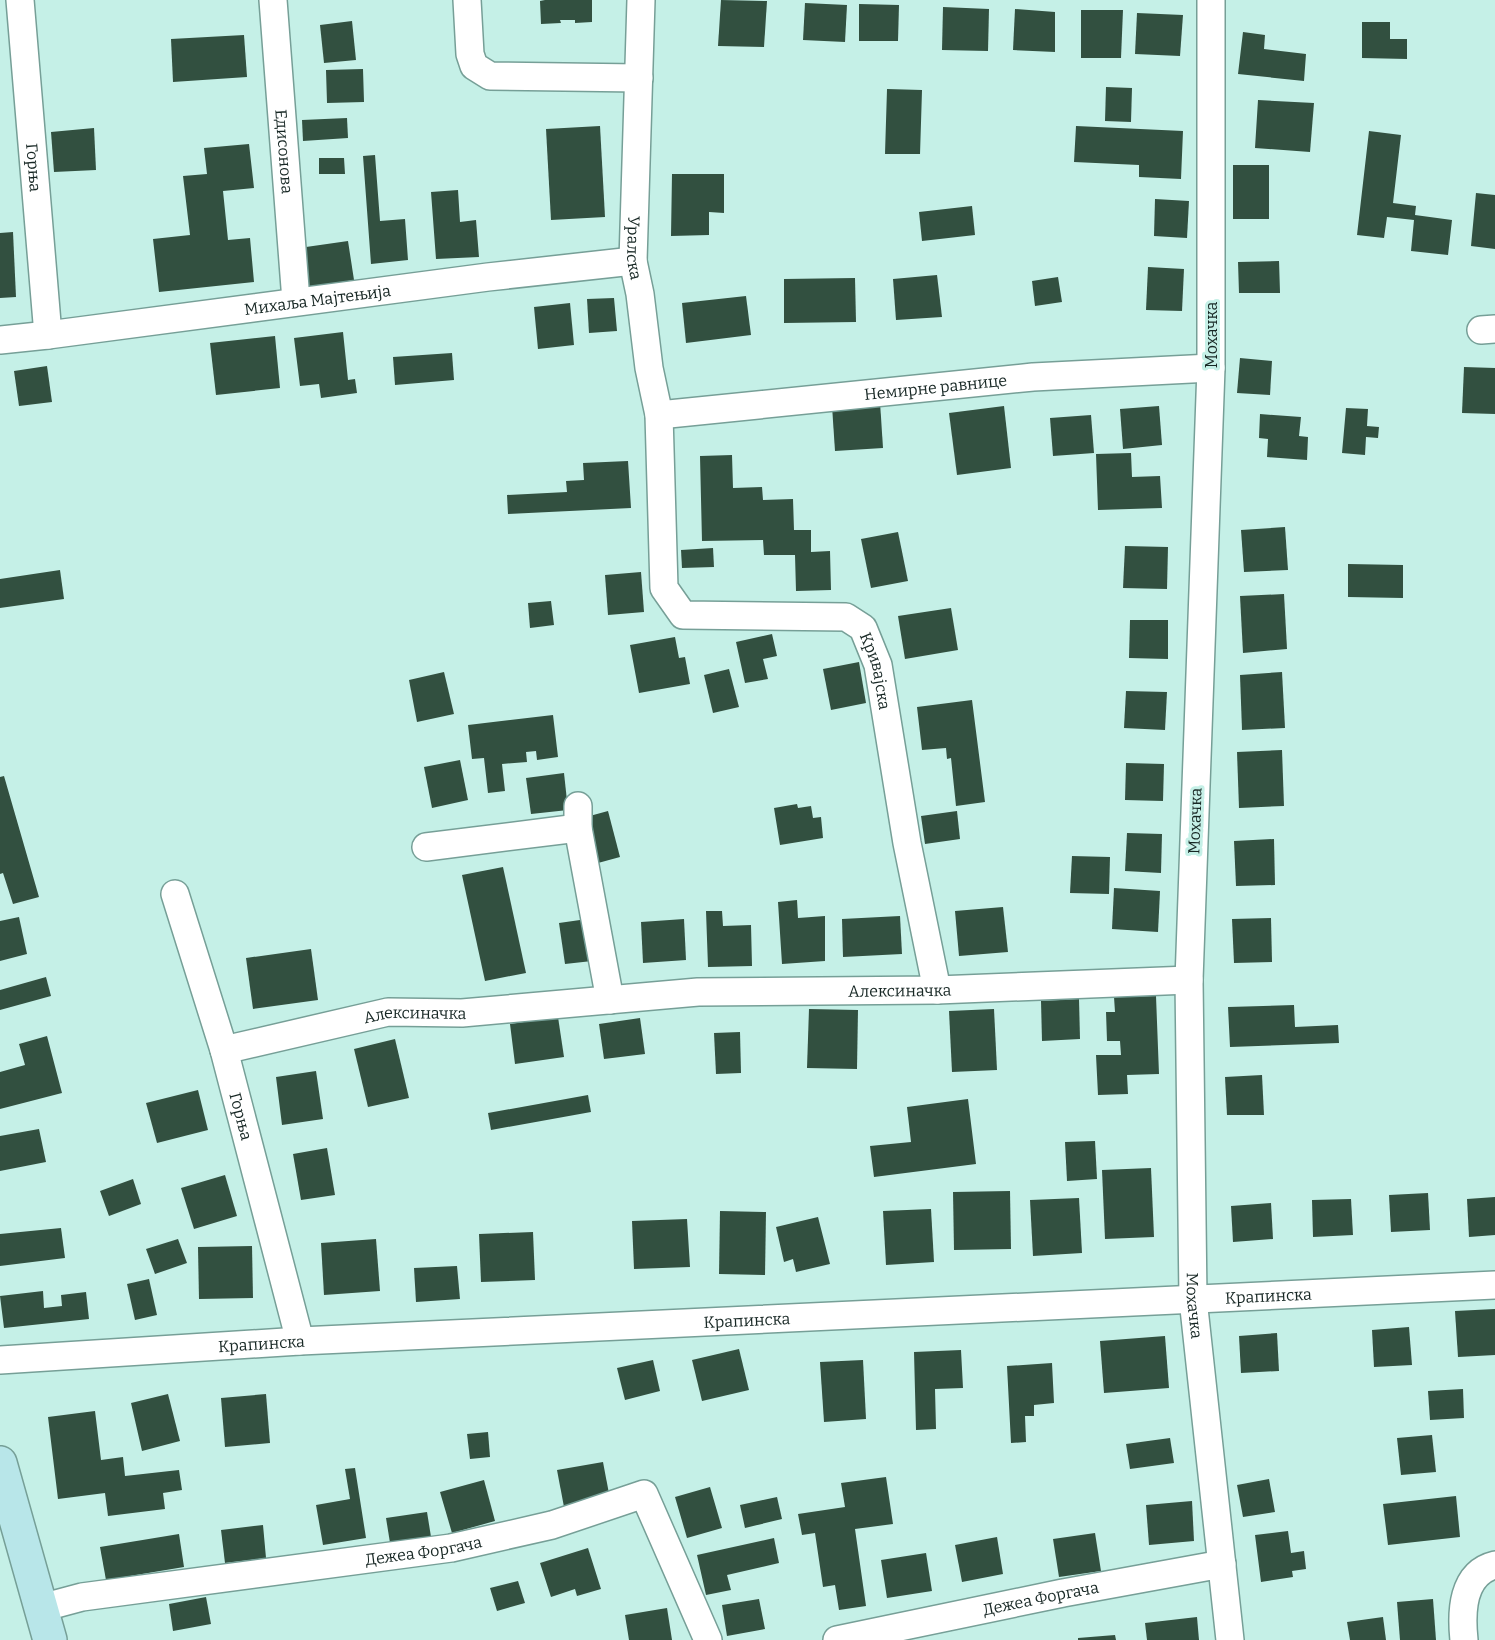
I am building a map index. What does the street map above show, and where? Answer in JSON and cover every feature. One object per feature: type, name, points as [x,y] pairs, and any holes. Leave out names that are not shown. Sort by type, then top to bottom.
[{"type":"main road","points":[[0,1463],[51,1640]]},
{"type":"street","name":"Горња","points":[[20,0],[48,335]]},
{"type":"street","name":"Едисонова","points":[[273,0],[296,302]]},
{"type":"street","points":[[467,0],[470,54],[474,66],[490,76],[639,78]]},
{"type":"street","name":"Уралска","points":[[641,0],[633,261],[640,294],[649,368],[659,415]]},
{"type":"street","name":"Мохачка","points":[[1211,0],[1211,368],[1189,980],[1192,1299],[1230,1640]]},
{"type":"street","name":"Михаља Мајтењија","points":[[0,340],[633,261]]},
{"type":"street","name":"Немирне равнице","points":[[659,415],[1033,378],[1211,368]]},
{"type":"street","name":"Кривајска","points":[[659,415],[664,588],[683,615],[846,617],[863,628],[878,665],[906,843],[937,990]]},
{"type":"street","points":[[426,847],[578,817],[610,1000]]},
{"type":"street","name":"Горња","points":[[175,894],[224,1050],[300,1341]]},
{"type":"street","name":"Алексиначка","points":[[224,1050],[388,1012],[462,1013],[698,992],[937,990],[1189,980]]},
{"type":"street","name":"Крапинска","points":[[0,1360],[300,1341],[1495,1285]]},
{"type":"street","name":"Дежеа Форгача","points":[[41,1608],[82,1597],[451,1548],[552,1525],[644,1494],[708,1640]]},
{"type":"street","name":"Дежеа Форгача","points":[[853,1639],[1063,1593],[1222,1564]]},
{"type":"street","points":[[1464,1640],[1462,1611],[1468,1587],[1476,1576],[1486,1568],[1495,1565]]},
{"type":"building","points":[[592,0],[592,22],[575,23],[575,20],[560,20],[561,23],[541,24],[540,1]]},
{"type":"building","points":[[721,0],[767,1],[764,47],[718,46]]},
{"type":"building","points":[[805,3],[847,5],[845,42],[803,40]]},
{"type":"building","points":[[859,4],[899,5],[898,41],[859,41]]},
{"type":"building","points":[[943,7],[989,9],[988,51],[942,50]]},
{"type":"building","points":[[1015,9],[1055,12],[1055,52],[1013,50]]},
{"type":"building","points":[[1081,10],[1123,10],[1121,58],[1081,58]]},
{"type":"building","points":[[1137,13],[1183,15],[1180,56],[1135,54]]},
{"type":"building","points":[[352,21],[356,60],[324,63],[320,25]]},
{"type":"building","points":[[1362,22],[1390,22],[1390,39],[1407,39],[1407,59],[1362,58]]},
{"type":"building","points":[[1243,32],[1265,35],[1264,49],[1306,54],[1304,81],[1238,74]]},
{"type":"building","points":[[244,35],[247,77],[173,82],[171,39]]},
{"type":"building","points":[[363,69],[364,102],[327,103],[326,70]]},
{"type":"building","points":[[1106,87],[1132,88],[1131,122],[1105,121]]},
{"type":"building","points":[[887,89],[922,90],[920,154],[885,154]]},
{"type":"building","points":[[1258,100],[1314,103],[1310,152],[1255,148]]},
{"type":"building","points":[[347,118],[348,138],[303,141],[302,120]]},
{"type":"building","points":[[600,126],[605,217],[551,220],[546,129]]},
{"type":"building","points":[[1076,126],[1183,131],[1181,179],[1139,177],[1139,165],[1074,162]]},
{"type":"building","points":[[94,128],[96,170],[54,172],[51,132]]},
{"type":"building","points":[[1369,131],[1401,135],[1393,203],[1416,206],[1415,215],[1452,220],[1448,255],[1411,251],[1414,220],[1387,217],[1384,238],[1357,235]]},
{"type":"building","points":[[249,144],[254,188],[223,191],[228,240],[250,238],[254,282],[159,292],[153,239],[190,235],[183,176],[207,174],[204,148]]},
{"type":"building","points":[[375,155],[380,221],[405,219],[408,260],[371,264],[363,156]]},
{"type":"building","points":[[319,158],[344,158],[345,174],[319,174]]},
{"type":"building","points":[[1233,165],[1269,165],[1269,219],[1233,219]]},
{"type":"building","points":[[672,174],[724,174],[724,213],[709,212],[709,235],[671,236]]},
{"type":"building","points":[[458,190],[460,222],[476,220],[479,257],[436,259],[431,192]]},
{"type":"building","points":[[1476,193],[1495,195],[1495,249],[1471,246]]},
{"type":"building","points":[[1155,199],[1189,201],[1187,238],[1154,236]]},
{"type":"building","points":[[972,206],[975,235],[922,241],[919,212]]},
{"type":"building","points":[[13,232],[16,297],[0,298],[0,233]]},
{"type":"building","points":[[348,241],[354,280],[305,288],[299,248]]},
{"type":"building","points":[[1279,261],[1280,293],[1239,293],[1238,262]]},
{"type":"building","points":[[1148,267],[1184,269],[1182,311],[1146,310]]},
{"type":"building","points":[[937,275],[942,317],[896,320],[893,279]]},
{"type":"building","points":[[1058,277],[1062,302],[1035,306],[1032,281]]},
{"type":"building","points":[[855,278],[856,322],[784,323],[784,279]]},
{"type":"building","points":[[746,296],[751,335],[686,343],[682,303]]},
{"type":"building","points":[[614,298],[617,331],[589,333],[587,299]]},
{"type":"building","points":[[570,303],[574,345],[538,349],[534,307]]},
{"type":"building","points":[[343,332],[348,380],[355,379],[357,393],[321,398],[319,384],[300,386],[294,338]]},
{"type":"building","points":[[275,336],[280,388],[216,395],[210,343]]},
{"type":"building","points":[[452,353],[454,380],[395,385],[393,357]]},
{"type":"building","points":[[1240,358],[1272,361],[1270,395],[1237,393]]},
{"type":"building","points":[[47,366],[52,402],[19,406],[14,371]]},
{"type":"building","points":[[1464,367],[1495,368],[1495,414],[1462,413]]},
{"type":"building","points":[[880,402],[883,448],[835,451],[832,406]]},
{"type":"building","points":[[1004,406],[1011,468],[957,475],[949,413]]},
{"type":"building","points":[[1159,406],[1162,445],[1123,449],[1120,409]]},
{"type":"building","points":[[1346,408],[1368,409],[1367,426],[1379,427],[1378,438],[1366,437],[1365,455],[1342,453]]},
{"type":"building","points":[[1260,414],[1301,417],[1299,436],[1308,437],[1307,460],[1267,457],[1268,439],[1259,438]]},
{"type":"building","points":[[1091,415],[1094,453],[1053,456],[1050,418]]},
{"type":"building","points":[[1131,453],[1132,477],[1160,476],[1162,508],[1098,510],[1096,454]]},
{"type":"building","points":[[732,455],[733,488],[762,487],[763,500],[793,499],[794,530],[811,530],[811,552],[830,551],[831,590],[796,591],[795,555],[764,555],[763,540],[702,541],[700,456]]},
{"type":"building","points":[[628,461],[631,508],[508,514],[507,495],[567,492],[566,481],[584,480],[583,463]]},
{"type":"building","points":[[1285,527],[1288,570],[1244,572],[1241,530]]},
{"type":"building","points":[[898,532],[908,581],[871,588],[861,539]]},
{"type":"building","points":[[1125,546],[1168,547],[1167,589],[1123,588]]},
{"type":"building","points":[[713,548],[714,567],[682,568],[681,550]]},
{"type":"building","points":[[1348,564],[1403,565],[1403,598],[1348,597]]},
{"type":"building","points":[[60,570],[64,599],[0,608],[0,579]]},
{"type":"building","points":[[641,572],[644,612],[608,615],[605,575]]},
{"type":"building","points":[[1284,594],[1287,649],[1243,653],[1240,596]]},
{"type":"building","points":[[551,601],[554,625],[530,628],[528,603]]},
{"type":"building","points":[[951,608],[958,650],[905,659],[898,616]]},
{"type":"building","points":[[1130,620],[1168,620],[1168,659],[1129,658]]},
{"type":"building","points":[[772,634],[777,656],[763,659],[768,679],[745,683],[736,642]]},
{"type":"building","points":[[675,637],[679,658],[685,657],[690,684],[639,693],[630,645]]},
{"type":"building","points":[[859,662],[866,703],[831,710],[823,669]]},
{"type":"building","points":[[729,669],[739,707],[713,713],[704,675]]},
{"type":"building","points":[[444,672],[454,714],[417,722],[409,680]]},
{"type":"building","points":[[1282,672],[1285,728],[1242,730],[1240,675]]},
{"type":"building","points":[[1126,691],[1167,692],[1165,730],[1124,728]]},
{"type":"building","points":[[972,700],[985,802],[956,806],[951,758],[947,759],[946,748],[922,750],[917,707]]},
{"type":"building","points":[[553,715],[558,757],[537,760],[536,751],[526,752],[527,762],[502,764],[505,791],[488,793],[484,758],[472,759],[468,725]]},
{"type":"building","points":[[1282,750],[1284,806],[1239,808],[1237,752]]},
{"type":"building","points":[[460,760],[468,800],[432,808],[424,767]]},
{"type":"building","points":[[1126,763],[1164,764],[1163,801],[1125,800]]},
{"type":"building","points":[[564,773],[568,810],[531,814],[526,778]]},
{"type":"building","points":[[4,776],[39,897],[13,904],[3,873],[0,874],[0,777]]},
{"type":"building","points":[[797,804],[798,808],[811,806],[813,818],[821,817],[823,838],[780,845],[774,808]]},
{"type":"building","points":[[608,811],[620,857],[598,863],[586,817]]},
{"type":"building","points":[[957,811],[960,839],[925,844],[921,816]]},
{"type":"building","points":[[1127,833],[1162,834],[1161,873],[1125,871]]},
{"type":"building","points":[[1274,839],[1275,885],[1236,886],[1234,841]]},
{"type":"building","points":[[1072,856],[1110,857],[1109,894],[1070,893]]},
{"type":"building","points":[[503,867],[526,973],[485,981],[462,875]]},
{"type":"building","points":[[1114,888],[1160,891],[1158,932],[1112,929]]},
{"type":"building","points":[[797,900],[798,918],[825,916],[825,961],[782,964],[778,902]]},
{"type":"building","points":[[1003,907],[1008,952],[959,956],[955,911]]},
{"type":"building","points":[[706,911],[722,911],[723,926],[751,925],[752,966],[708,967]]},
{"type":"building","points":[[900,916],[902,954],[843,957],[842,919]]},
{"type":"building","points":[[19,917],[27,954],[0,961],[0,921]]},
{"type":"building","points":[[1271,918],[1272,962],[1234,963],[1232,919]]},
{"type":"building","points":[[587,919],[592,961],[565,964],[559,923]]},
{"type":"building","points":[[684,919],[686,960],[643,963],[641,922]]},
{"type":"building","points":[[311,949],[318,1000],[253,1009],[246,958]]},
{"type":"building","points":[[46,977],[51,996],[0,1010],[0,990]]},
{"type":"building","points":[[1156,996],[1159,1074],[1127,1075],[1128,1094],[1098,1095],[1096,1055],[1121,1055],[1120,1041],[1107,1041],[1106,1012],[1115,1012],[1114,997]]},
{"type":"building","points":[[1079,999],[1080,1039],[1042,1041],[1041,1001]]},
{"type":"building","points":[[1294,1005],[1295,1027],[1338,1025],[1339,1043],[1230,1047],[1228,1007]]},
{"type":"building","points":[[809,1009],[858,1010],[857,1069],[807,1068]]},
{"type":"building","points":[[994,1009],[997,1070],[952,1072],[949,1011]]},
{"type":"building","points":[[558,1017],[564,1057],[515,1064],[510,1024]]},
{"type":"building","points":[[640,1018],[645,1054],[604,1059],[599,1024]]},
{"type":"building","points":[[740,1032],[741,1073],[716,1074],[714,1033]]},
{"type":"building","points":[[47,1036],[62,1093],[0,1109],[0,1072],[25,1065],[19,1044]]},
{"type":"building","points":[[395,1039],[409,1098],[368,1107],[354,1049]]},
{"type":"building","points":[[316,1071],[323,1119],[282,1125],[276,1077]]},
{"type":"building","points":[[1262,1075],[1264,1115],[1227,1115],[1225,1077]]},
{"type":"building","points":[[198,1090],[208,1130],[157,1143],[146,1103]]},
{"type":"building","points":[[588,1095],[591,1112],[491,1130],[488,1113]]},
{"type":"building","points":[[968,1099],[976,1164],[874,1177],[870,1146],[911,1142],[907,1107]]},
{"type":"building","points":[[39,1129],[46,1162],[0,1171],[0,1136]]},
{"type":"building","points":[[1095,1141],[1097,1179],[1067,1181],[1065,1142]]},
{"type":"building","points":[[327,1148],[335,1195],[301,1200],[293,1154]]},
{"type":"building","points":[[1151,1168],[1154,1237],[1105,1239],[1102,1170]]},
{"type":"building","points":[[225,1175],[237,1216],[194,1229],[181,1188]]},
{"type":"building","points":[[133,1179],[141,1204],[109,1216],[100,1191]]},
{"type":"building","points":[[1010,1191],[1011,1249],[954,1250],[953,1192]]},
{"type":"building","points":[[1428,1193],[1430,1230],[1391,1232],[1389,1195]]},
{"type":"building","points":[[1495,1197],[1495,1235],[1469,1237],[1467,1199]]},
{"type":"building","points":[[1079,1198],[1082,1253],[1033,1256],[1030,1200]]},
{"type":"building","points":[[1351,1199],[1353,1235],[1313,1237],[1312,1200]]},
{"type":"building","points":[[1271,1203],[1273,1239],[1233,1242],[1231,1206]]},
{"type":"building","points":[[931,1209],[934,1262],[886,1265],[883,1211]]},
{"type":"building","points":[[720,1211],[766,1212],[765,1275],[719,1274]]},
{"type":"building","points":[[818,1217],[830,1264],[796,1272],[793,1259],[784,1262],[776,1227]]},
{"type":"building","points":[[687,1219],[690,1267],[634,1269],[632,1221]]},
{"type":"building","points":[[61,1228],[65,1258],[0,1266],[0,1234]]},
{"type":"building","points":[[533,1232],[535,1280],[481,1282],[479,1234]]},
{"type":"building","points":[[178,1239],[187,1263],[155,1274],[146,1249]]},
{"type":"building","points":[[376,1239],[380,1291],[324,1295],[321,1243]]},
{"type":"building","points":[[252,1246],[253,1298],[199,1299],[198,1247]]},
{"type":"building","points":[[457,1266],[460,1299],[416,1302],[414,1268]]},
{"type":"building","points":[[149,1279],[157,1315],[135,1320],[127,1284]]},
{"type":"building","points":[[43,1291],[44,1308],[62,1306],[61,1295],[86,1292],[89,1319],[4,1328],[0,1296]]},
{"type":"building","points":[[1495,1309],[1495,1355],[1458,1357],[1455,1311]]},
{"type":"building","points":[[1409,1327],[1412,1365],[1374,1367],[1372,1330]]},
{"type":"building","points":[[1277,1333],[1279,1371],[1241,1373],[1239,1336]]},
{"type":"building","points":[[1165,1336],[1169,1388],[1104,1393],[1100,1341]]},
{"type":"building","points":[[739,1349],[749,1390],[702,1401],[692,1360]]},
{"type":"building","points":[[961,1350],[963,1388],[935,1389],[936,1429],[916,1430],[914,1352]]},
{"type":"building","points":[[653,1360],[660,1391],[625,1400],[617,1368]]},
{"type":"building","points":[[863,1360],[866,1419],[824,1422],[820,1362]]},
{"type":"building","points":[[1052,1363],[1054,1403],[1034,1405],[1034,1416],[1025,1416],[1026,1442],[1011,1443],[1007,1366]]},
{"type":"building","points":[[1463,1389],[1464,1418],[1430,1420],[1428,1391]]},
{"type":"building","points":[[168,1394],[180,1441],[142,1451],[131,1403]]},
{"type":"building","points":[[266,1394],[270,1443],[225,1447],[221,1398]]},
{"type":"building","points":[[95,1411],[101,1460],[123,1457],[125,1476],[179,1470],[182,1490],[163,1493],[165,1509],[108,1516],[105,1493],[58,1499],[48,1417]]},
{"type":"building","points":[[488,1432],[490,1457],[470,1459],[467,1434]]},
{"type":"building","points":[[1432,1435],[1436,1472],[1401,1475],[1397,1438]]},
{"type":"building","points":[[1170,1438],[1174,1463],[1130,1469],[1126,1444]]},
{"type":"building","points":[[603,1462],[610,1499],[564,1507],[557,1470]]},
{"type":"building","points":[[355,1468],[366,1538],[323,1545],[316,1505],[350,1499],[345,1469]]},
{"type":"building","points":[[886,1477],[893,1524],[855,1529],[866,1606],[839,1610],[835,1585],[823,1587],[815,1533],[802,1535],[798,1514],[845,1507],[841,1483]]},
{"type":"building","points":[[1269,1479],[1275,1512],[1243,1517],[1237,1485]]},
{"type":"building","points":[[484,1480],[495,1521],[452,1533],[440,1492]]},
{"type":"building","points":[[710,1487],[722,1528],[687,1538],[675,1497]]},
{"type":"building","points":[[1456,1496],[1460,1537],[1388,1545],[1383,1504]]},
{"type":"building","points":[[777,1497],[782,1519],[745,1528],[740,1505]]},
{"type":"building","points":[[1192,1501],[1194,1541],[1149,1545],[1146,1505]]},
{"type":"building","points":[[427,1512],[432,1543],[391,1549],[386,1518]]},
{"type":"building","points":[[263,1525],[266,1558],[225,1563],[221,1530]]},
{"type":"building","points":[[1288,1531],[1291,1553],[1304,1551],[1306,1569],[1292,1571],[1293,1577],[1261,1582],[1255,1535]]},
{"type":"building","points":[[1095,1533],[1101,1571],[1059,1577],[1053,1539]]},
{"type":"building","points":[[179,1534],[184,1567],[106,1580],[100,1547]]},
{"type":"building","points":[[997,1537],[1003,1574],[962,1582],[955,1545]]},
{"type":"building","points":[[774,1538],[779,1563],[727,1575],[731,1590],[706,1595],[697,1555]]},
{"type":"building","points":[[588,1548],[601,1589],[577,1596],[575,1589],[551,1597],[540,1563]]},
{"type":"building","points":[[926,1553],[932,1591],[887,1598],[881,1560]]},
{"type":"building","points":[[518,1581],[525,1603],[497,1611],[490,1588]]},
{"type":"building","points":[[206,1597],[211,1624],[173,1631],[169,1604]]},
{"type":"building","points":[[759,1599],[765,1629],[727,1636],[722,1605]]},
{"type":"building","points":[[1433,1599],[1436,1640],[1400,1640],[1397,1602]]},
{"type":"building","points":[[667,1608],[672,1640],[629,1640],[625,1615]]},
{"type":"building","points":[[1197,1617],[1199,1640],[1147,1640],[1145,1623]]},
{"type":"building","points":[[1383,1617],[1386,1640],[1350,1640],[1347,1622]]},
{"type":"building","points":[[1115,1635],[1116,1640],[1078,1640],[1078,1638]]}]
